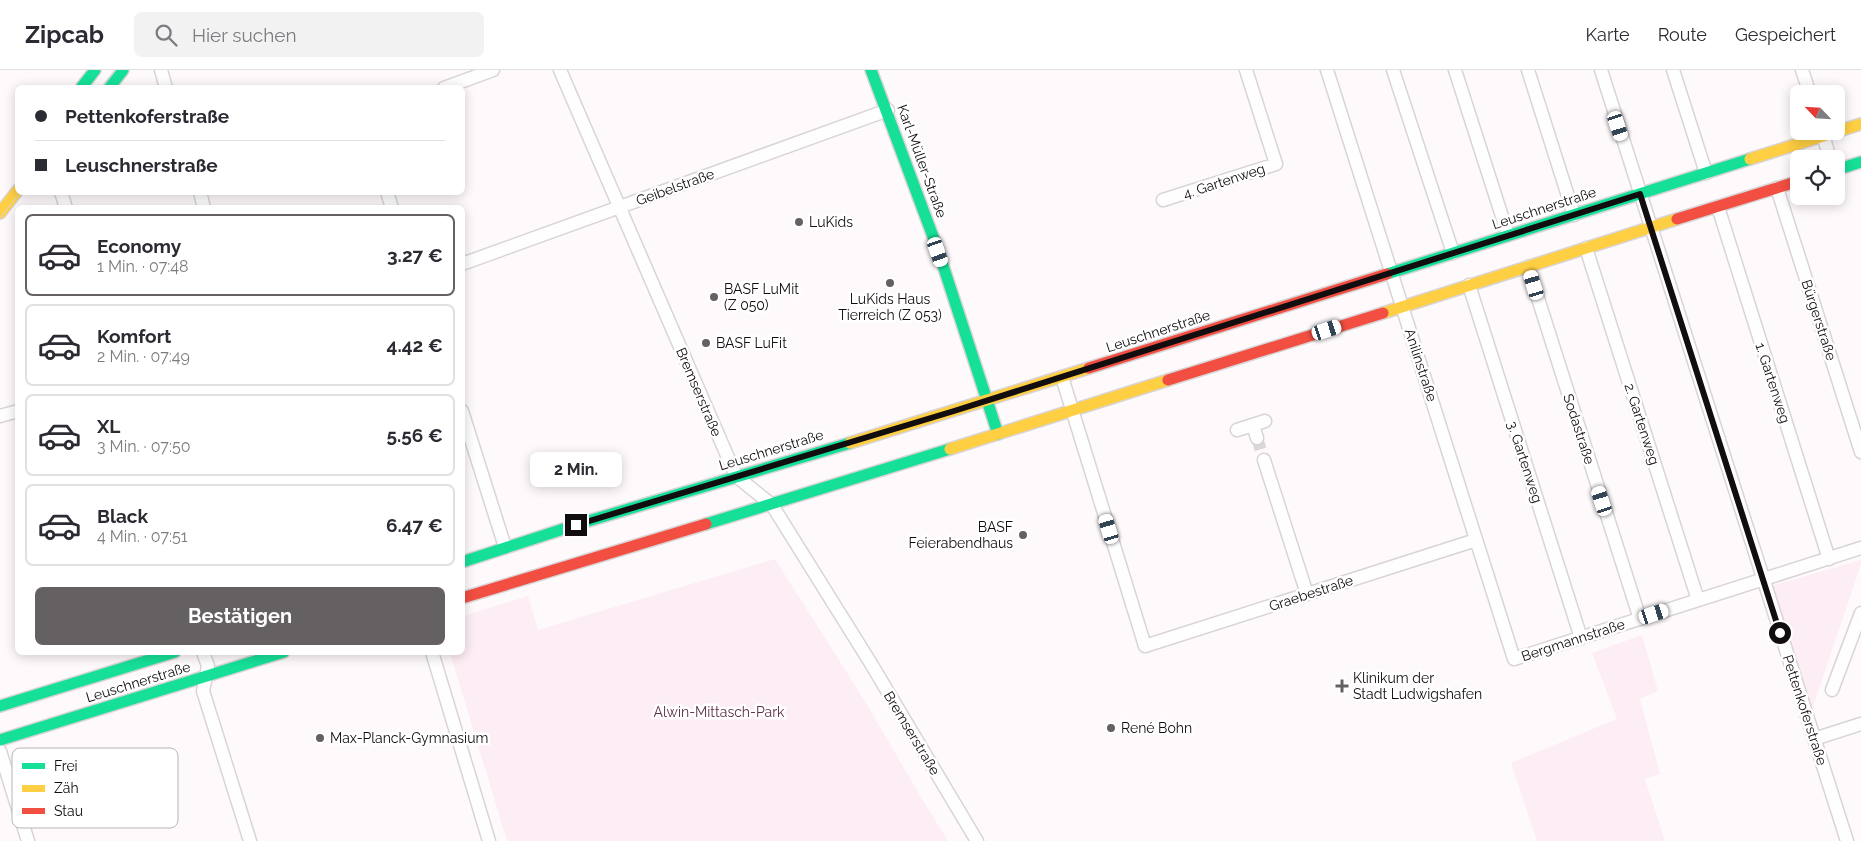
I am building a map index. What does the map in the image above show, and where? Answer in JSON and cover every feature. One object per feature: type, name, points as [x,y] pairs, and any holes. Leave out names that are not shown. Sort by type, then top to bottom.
[{"type":"street","points":[[83,85],[95,70]]},
{"type":"street","points":[[111,85],[123,70]]},
{"type":"street","points":[[161,70],[165,85]]},
{"type":"street","points":[[452,85],[493,70]]},
{"type":"street","name":"Bremserstraße","points":[[560,70],[736,476],[772,504],[875,670],[977,841]]},
{"type":"street","name":"Karl-Müller-Straße","points":[[871,70],[888,110],[946,274],[998,434]]},
{"type":"street","name":"4. Gartenweg","points":[[1163,200],[1276,164],[1246,70]]},
{"type":"street","name":"Anilinstraße","points":[[1327,70],[1514,660]]},
{"type":"street","points":[[1393,70],[1453,253]]},
{"type":"street","points":[[1455,70],[1508,235]]},
{"type":"street","points":[[1528,70],[1574,214]]},
{"type":"street","name":"Pettenkoferstraße","points":[[1601,70],[1847,841]]},
{"type":"street","points":[[1673,70],[1706,173]]},
{"type":"street","points":[[1802,70],[1807,85]]},
{"type":"street","name":"Geibelstraße","points":[[465,263],[888,110]]},
{"type":"street","name":"Leuschnerstraße","points":[[1845,128],[1861,124]]},
{"type":"street","name":"Leuschnerstraße","points":[[465,561],[505,547],[1062,377],[1706,173],[1802,140]]},
{"type":"street","points":[[1845,167],[1861,162]]},
{"type":"street","points":[[465,597],[1072,411],[1790,184]]},
{"type":"street","name":"Bürgerstraße","points":[[1777,188],[1861,452]]},
{"type":"street","points":[[0,213],[15,194]]},
{"type":"street","name":"1. Gartenweg","points":[[1718,207],[1829,559]]},
{"type":"street","name":"2. Gartenweg","points":[[1586,248],[1698,600]]},
{"type":"street","name":"Sodastraße","points":[[1528,267],[1640,619]]},
{"type":"street","name":"3. Gartenweg","points":[[1469,285],[1581,638]]},
{"type":"street","points":[[1062,377],[1072,411]]},
{"type":"street","name":"Graebestraße","points":[[1072,411],[1145,646],[1476,540]]},
{"type":"street","points":[[0,416],[15,412]]},
{"type":"street","points":[[465,420],[505,547]]},
{"type":"street","points":[[1237,430],[1259,423],[1257,438]]},
{"type":"street","points":[[1264,460],[1307,594]]},
{"type":"street","name":"Bergmannstraße","points":[[1514,660],[1861,548]]},
{"type":"street","points":[[1832,690],[1861,613]]},
{"type":"street","name":"Leuschnerstraße","points":[[0,706],[165,655]]},
{"type":"street","points":[[204,655],[208,666],[203,691],[250,841]]},
{"type":"street","name":"Leuschnerstraße","points":[[0,740],[275,655]]},
{"type":"street","points":[[433,655],[489,841]]},
{"type":"street","points":[[1814,739],[1861,724]]},
{"type":"street","points":[[0,751],[12,790]]},
{"type":"street","points":[[24,828],[28,841]]},
{"type":"green space","name":"Alwin-Mittasch-Park","points":[[775,559],[866,703],[948,841],[507,841],[451,655],[465,655],[465,615],[528,596],[538,630]]},
{"type":"green space","points":[[1861,560],[1861,564],[1812,710],[1771,586]]},
{"type":"green space","points":[[1642,635],[1658,691],[1640,699],[1660,774],[1645,779],[1665,841],[1537,841],[1511,763],[1617,719],[1592,653]]},
{"type":"tunnel","points":[[1257,438],[1264,460]]},
{"type":"tram line","points":[[104,85],[116,70]]},
{"type":"tram line","points":[[0,218],[18,195]]},
{"type":"traffic: fast","points":[[83,85],[95,70]]},
{"type":"traffic: fast","points":[[111,85],[123,70]]},
{"type":"traffic: fast","points":[[871,70],[938,250],[998,434]]},
{"type":"traffic: fast","points":[[1387,274],[1750,159]]},
{"type":"traffic: fast","points":[[1845,167],[1861,162]]},
{"type":"traffic: fast","points":[[465,561],[585,522],[850,443]]},
{"type":"traffic: fast","points":[[706,524],[950,449]]},
{"type":"traffic: fast","points":[[0,706],[165,655]]},
{"type":"traffic: fast","points":[[0,740],[274,655]]},
{"type":"traffic: slow","points":[[1750,159],[1861,124]]},
{"type":"traffic: slow","points":[[0,213],[15,194]]},
{"type":"traffic: slow","points":[[1383,313],[1677,219]]},
{"type":"traffic: slow","points":[[850,443],[1089,368]]},
{"type":"traffic: slow","points":[[950,449],[1168,380]]},
{"type":"traffic: jam","points":[[1677,219],[1790,184]]},
{"type":"traffic: jam","points":[[1089,368],[1387,274]]},
{"type":"traffic: jam","points":[[1168,380],[1383,313]]},
{"type":"traffic: jam","points":[[465,597],[706,524]]},
{"type":"place","name":"LuKids","points":[[799,222]]},
{"type":"place","name":"LuKids Haus Tierreich (Z 053)","points":[[890,283]]},
{"type":"place","name":"BASF LuMit (Z 050)","points":[[714,297]]},
{"type":"place","name":"BASF LuFit","points":[[706,343]]},
{"type":"place","name":"BASF Feierabendhaus","points":[[1023,535]]},
{"type":"place","name":"Klinikum der Stadt Ludwigshafen","points":[[1342,686]]},
{"type":"place","name":"René Bohn","points":[[1111,728]]},
{"type":"place","name":"Max-Planck-Gymnasium","points":[[320,738]]},
{"type":"route","points":[[576,525],[751,471],[907,426],[1640,194],[1780,633]]}]
